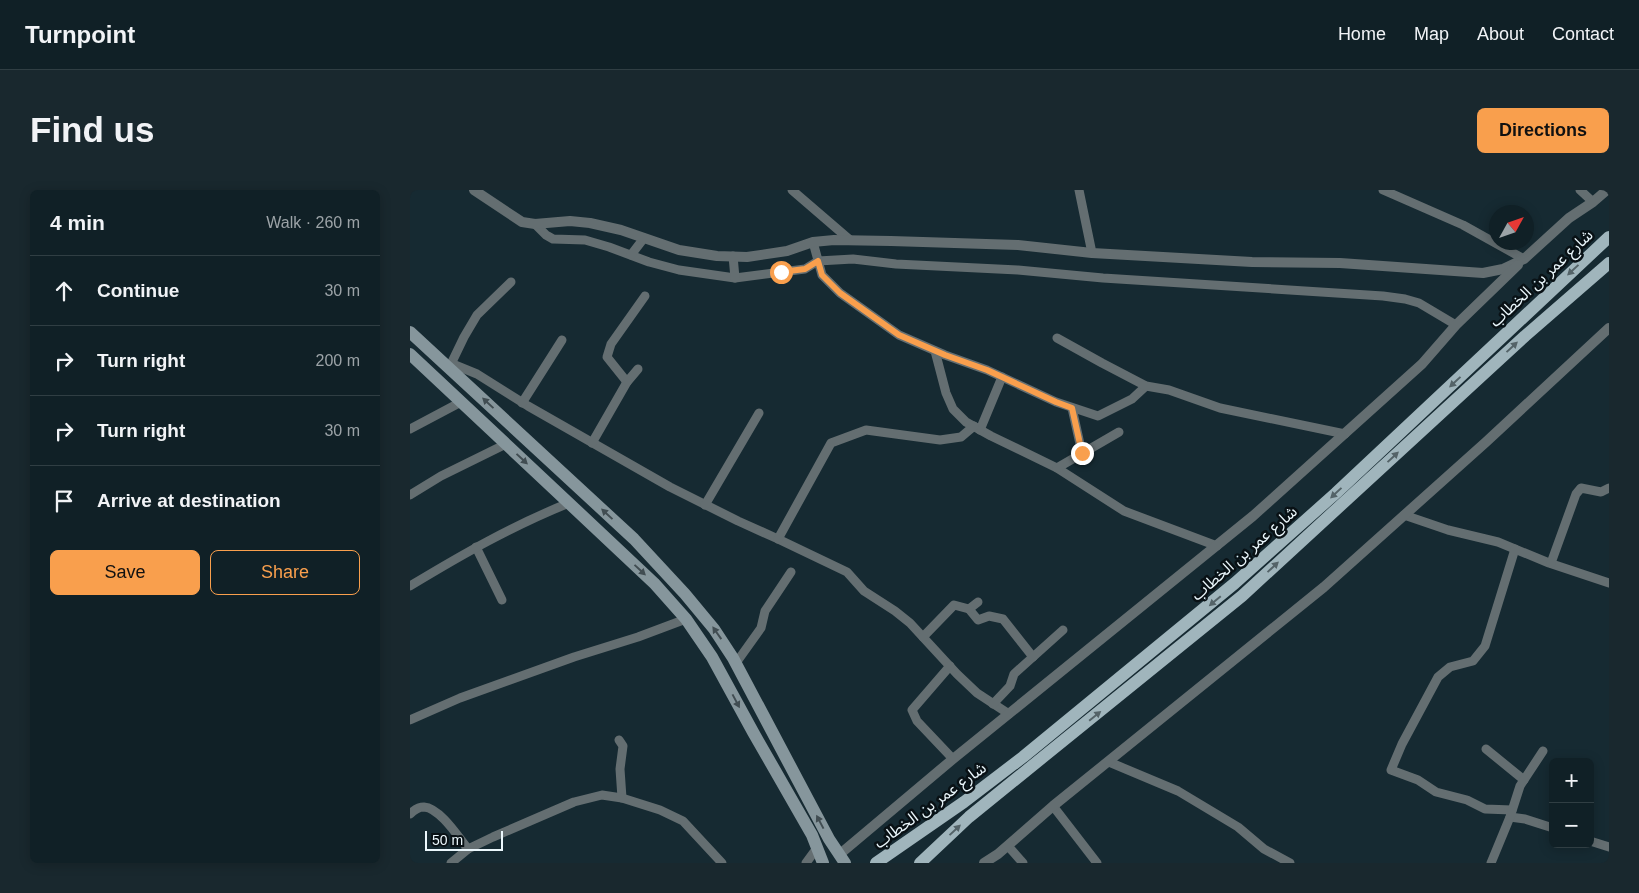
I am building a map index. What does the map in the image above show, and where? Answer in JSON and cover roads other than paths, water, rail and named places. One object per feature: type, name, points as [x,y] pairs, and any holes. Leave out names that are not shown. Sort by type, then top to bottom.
[{"type":"main road","name":"شارع عمر بن الخطاب","points":[[876,863],[964,802],[1023,757],[1236,584],[1609,237]]},
{"type":"main road","name":"شارع عمر بن الخطاب","points":[[920,863],[969,817],[1242,596],[1525,336],[1609,263]]},
{"type":"main road","points":[[410,332],[448,364],[634,539],[708,622],[736,662],[825,830],[843,858]]},
{"type":"main road","points":[[410,354],[654,583],[686,619],[712,657],[812,835],[823,863]]},
{"type":"street","points":[[474,190],[522,222],[536,224],[590,223],[621,230],[679,250],[716,256],[747,257],[787,252],[813,242],[850,240],[1018,245],[1092,253],[1252,262],[1340,263],[1483,273],[1503,269],[1524,259]]},
{"type":"street","points":[[792,190],[850,240]]},
{"type":"street","points":[[1079,190],[1092,253]]},
{"type":"street","points":[[1383,190],[1463,225],[1524,259]]},
{"type":"street","points":[[1580,190],[1593,202]]},
{"type":"street","points":[[843,858],[953,759],[1254,516],[1422,364],[1456,325],[1524,259],[1569,218],[1607,190]]},
{"type":"street","points":[[536,224],[546,235],[553,239],[585,240],[678,270],[735,278],[805,269],[818,261],[853,259],[896,264],[1018,270],[1102,278],[1383,296],[1419,303],[1456,325]]},
{"type":"street","points":[[631,255],[644,238]]},
{"type":"street","points":[[813,242],[822,275],[840,293],[899,335],[935,351],[1002,376],[1056,402],[1098,416],[1132,399],[1146,386]]},
{"type":"street","points":[[733,256],[735,278]]},
{"type":"street","points":[[511,282],[477,315],[448,364],[476,374],[592,443],[706,505],[846,572],[864,591],[895,611],[977,693],[1009,714]]},
{"type":"street","points":[[627,382],[606,357],[611,344],[645,296]]},
{"type":"street","points":[[984,863],[1008,846],[1053,806],[1324,587],[1486,442],[1609,328]]},
{"type":"street","points":[[1057,338],[1146,386],[1169,390],[1220,408],[1345,434]]},
{"type":"street","points":[[522,403],[562,340]]},
{"type":"street","points":[[935,351],[946,393],[953,409],[966,422],[1057,468],[1124,511],[1217,546]]},
{"type":"street","points":[[592,443],[627,382],[638,369]]},
{"type":"street","points":[[778,539],[831,443],[866,430],[940,440],[961,437],[977,428],[1002,376]]},
{"type":"street","points":[[410,429],[461,402]]},
{"type":"street","points":[[1072,408],[1082,453]]},
{"type":"street","points":[[706,505],[759,413]]},
{"type":"street","points":[[1057,468],[1119,432]]},
{"type":"street","points":[[410,495],[440,476],[506,444]]},
{"type":"street","points":[[1551,563],[1576,494],[1582,488],[1601,492],[1609,488]]},
{"type":"street","points":[[410,586],[476,547],[569,503]]},
{"type":"street","points":[[1404,515],[1448,530],[1498,542],[1551,563],[1609,582]]},
{"type":"street","points":[[476,547],[502,600]]},
{"type":"street","points":[[1515,549],[1485,646],[1473,661],[1450,667],[1438,678],[1402,744],[1391,770],[1418,780],[1436,792],[1467,800],[1485,809],[1511,814],[1549,827]]},
{"type":"street","points":[[736,662],[761,628],[765,611],[791,572]]},
{"type":"street","points":[[969,609],[978,602]]},
{"type":"street","points":[[923,637],[954,606],[969,609],[978,620],[989,616],[1003,619],[1033,657]]},
{"type":"street","points":[[410,720],[460,698],[686,619]]},
{"type":"street","points":[[993,704],[1010,686],[1014,674],[1063,630]]},
{"type":"street","points":[[950,666],[912,710],[917,721],[953,759]]},
{"type":"street","points":[[619,740],[623,746],[620,769],[622,798]]},
{"type":"street","points":[[1486,749],[1524,780]]},
{"type":"street","points":[[1491,863],[1520,786],[1543,751]]},
{"type":"street","points":[[1108,762],[1178,792],[1238,827],[1264,849],[1284,861]]},
{"type":"street","points":[[451,863],[468,849],[574,802],[602,795],[622,798],[660,810],[683,821],[722,863]]},
{"type":"street","points":[[1053,806],[1097,863]]},
{"type":"street","points":[[410,814],[416,809],[424,807],[431,809],[449,825],[468,849]]},
{"type":"street","points":[[1594,842],[1609,846]]},
{"type":"street","points":[[1008,846],[1023,863]]},
{"type":"street","points":[[806,863],[817,848]]}]
